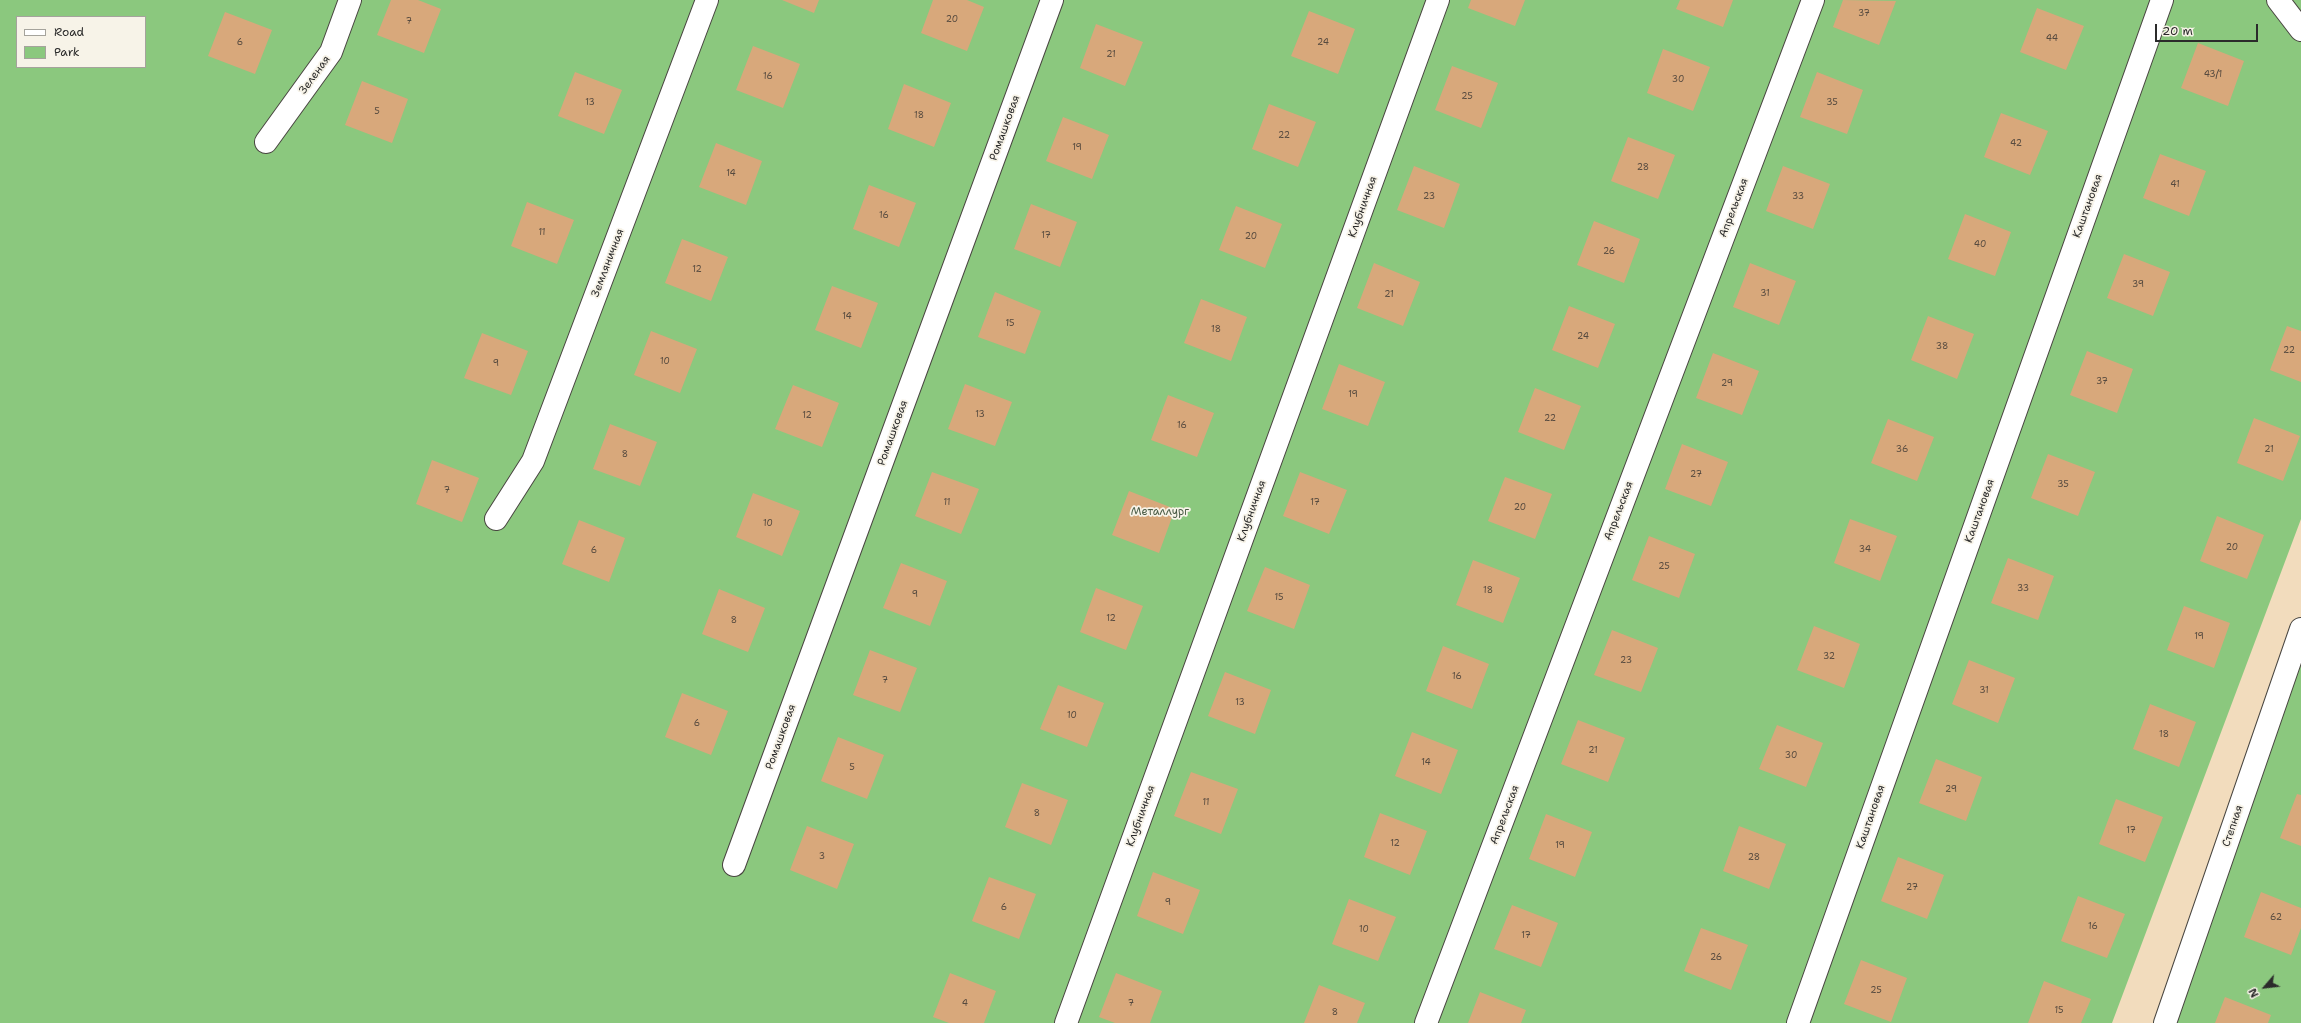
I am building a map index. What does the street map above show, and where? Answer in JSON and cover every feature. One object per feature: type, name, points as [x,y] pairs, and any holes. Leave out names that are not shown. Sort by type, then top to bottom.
[{"type":"street","name":"Зеленая","points":[[266,142],[331,52],[350,0]]},
{"type":"street","name":"Земляничная","points":[[496,519],[533,461],[707,0]]},
{"type":"street","name":"Ромашковая","points":[[734,865],[1052,0]]},
{"type":"street","name":"Клубничная","points":[[1066,1023],[1438,0]]},
{"type":"street","name":"Апрельская","points":[[1426,1023],[1813,0]]},
{"type":"street","name":"Каштановая","points":[[1798,1023],[2162,0]]},
{"type":"street","points":[[2278,0],[2301,30]]},
{"type":"street","name":"Степная","points":[[2165,1023],[2301,629]]},
{"type":"green space","name":"Металлург","points":[[0,0],[2301,0],[2301,519],[2112,1023],[0,1023]]},
{"type":"green space","points":[[2301,625],[2301,1023],[2153,1023]]},
{"type":"building","points":[[391,0],[418,0],[441,9],[424,53],[377,35]]},
{"type":"building","points":[[782,0],[819,0],[814,13]]},
{"type":"building","points":[[933,0],[967,0],[984,7],[967,51],[921,33]]},
{"type":"building","points":[[1471,0],[1525,0],[1515,26],[1468,8]]},
{"type":"building","points":[[1680,0],[1733,0],[1723,27],[1676,9]]},
{"type":"building","points":[[1843,0],[1896,1],[1879,45],[1833,27]]},
{"type":"building","points":[[2037,8],[2084,26],[2066,70],[2020,52]]},
{"type":"building","points":[[1309,11],[1355,29],[1338,74],[1291,56]]},
{"type":"building","points":[[225,12],[272,30],[255,74],[208,56]]},
{"type":"building","points":[[1096,24],[1143,42],[1125,86],[1080,68]]},
{"type":"building","points":[[2198,43],[2244,61],[2228,106],[2181,88]]},
{"type":"building","points":[[753,46],[800,64],[783,108],[736,90]]},
{"type":"building","points":[[1663,49],[1710,67],[1693,111],[1647,93]]},
{"type":"building","points":[[1452,66],[1498,83],[1481,128],[1435,110]]},
{"type":"building","points":[[575,72],[622,90],[604,134],[558,116]]},
{"type":"building","points":[[1817,72],[1863,90],[1847,134],[1800,117]]},
{"type":"building","points":[[362,81],[408,99],[392,143],[345,125]]},
{"type":"building","points":[[904,84],[951,103],[934,147],[888,129]]},
{"type":"building","points":[[1269,104],[1316,122],[1298,167],[1252,149]]},
{"type":"building","points":[[2001,113],[2048,131],[2030,175],[1984,157]]},
{"type":"building","points":[[1063,117],[1109,135],[1092,179],[1046,161]]},
{"type":"building","points":[[1628,137],[1675,155],[1658,199],[1611,181]]},
{"type":"building","points":[[716,143],[762,161],[746,205],[699,187]]},
{"type":"building","points":[[2160,154],[2206,171],[2189,216],[2143,198]]},
{"type":"building","points":[[1414,166],[1460,184],[1444,228],[1397,210]]},
{"type":"building","points":[[1783,166],[1830,184],[1813,229],[1766,211]]},
{"type":"building","points":[[869,185],[916,203],[899,247],[853,229]]},
{"type":"building","points":[[527,202],[574,220],[557,264],[511,246]]},
{"type":"building","points":[[1031,204],[1077,222],[1060,267],[1014,249]]},
{"type":"building","points":[[1236,206],[1282,224],[1265,268],[1219,250]]},
{"type":"building","points":[[1965,214],[2011,232],[1995,276],[1948,259]]},
{"type":"building","points":[[1594,221],[1640,239],[1624,283],[1577,265]]},
{"type":"building","points":[[682,239],[728,257],[711,301],[665,283]]},
{"type":"building","points":[[2124,254],[2170,272],[2153,316],[2107,298]]},
{"type":"building","points":[[1374,263],[1420,282],[1403,326],[1357,308]]},
{"type":"building","points":[[1750,263],[1796,281],[1779,325],[1733,307]]},
{"type":"building","points":[[832,286],[878,303],[861,348],[815,330]]},
{"type":"building","points":[[995,292],[1041,311],[1025,354],[978,337]]},
{"type":"building","points":[[1201,299],[1247,317],[1231,361],[1184,343]]},
{"type":"building","points":[[1569,306],[1615,324],[1598,368],[1552,350]]},
{"type":"building","points":[[1928,316],[1974,334],[1957,379],[1911,360]]},
{"type":"building","points":[[2287,326],[2301,331],[2301,382],[2270,370]]},
{"type":"building","points":[[651,331],[697,349],[680,393],[634,375]]},
{"type":"building","points":[[482,333],[528,351],[511,395],[464,378]]},
{"type":"building","points":[[2087,351],[2133,369],[2117,413],[2070,395]]},
{"type":"building","points":[[1713,353],[1759,371],[1742,415],[1696,398]]},
{"type":"building","points":[[1339,364],[1385,382],[1368,426],[1322,409]]},
{"type":"building","points":[[965,384],[1012,402],[995,446],[948,429]]},
{"type":"building","points":[[793,385],[839,403],[822,447],[775,429]]},
{"type":"building","points":[[1535,388],[1581,406],[1564,450],[1518,432]]},
{"type":"building","points":[[1168,395],[1214,413],[1197,457],[1151,440]]},
{"type":"building","points":[[2254,418],[2300,436],[2283,481],[2237,463]]},
{"type":"building","points":[[1888,419],[1934,437],[1917,481],[1871,463]]},
{"type":"building","points":[[610,424],[657,442],[640,486],[593,469]]},
{"type":"building","points":[[1682,444],[1728,462],[1711,506],[1665,489]]},
{"type":"building","points":[[2048,454],[2095,472],[2078,516],[2031,498]]},
{"type":"building","points":[[432,460],[479,478],[462,522],[416,504]]},
{"type":"building","points":[[932,472],[979,489],[961,534],[915,516]]},
{"type":"building","points":[[1300,472],[1347,490],[1329,534],[1283,516]]},
{"type":"building","points":[[1505,477],[1552,494],[1535,539],[1488,521]]},
{"type":"building","points":[[1129,491],[1175,509],[1159,553],[1112,535]]},
{"type":"building","points":[[753,493],[800,511],[782,556],[736,537]]},
{"type":"building","points":[[2217,516],[2264,535],[2247,579],[2200,561]]},
{"type":"building","points":[[1850,519],[1897,536],[1880,581],[1834,563]]},
{"type":"building","points":[[579,520],[625,538],[609,582],[562,564]]},
{"type":"building","points":[[1649,536],[1695,554],[1679,598],[1632,580]]},
{"type":"building","points":[[2008,558],[2054,576],[2038,620],[1991,603]]},
{"type":"building","points":[[1473,560],[1520,578],[1503,623],[1456,605]]},
{"type":"building","points":[[901,563],[947,581],[930,626],[883,608]]},
{"type":"building","points":[[1265,567],[1310,585],[1294,629],[1247,611]]},
{"type":"building","points":[[1096,588],[1143,606],[1126,650],[1080,632]]},
{"type":"building","points":[[719,589],[765,608],[748,652],[702,634]]},
{"type":"building","points":[[2184,606],[2230,623],[2214,668],[2167,650]]},
{"type":"building","points":[[1814,626],[1860,644],[1844,688],[1797,670]]},
{"type":"building","points":[[1612,630],[1658,648],[1641,692],[1594,675]]},
{"type":"building","points":[[1443,646],[1489,664],[1472,709],[1426,691]]},
{"type":"building","points":[[870,650],[917,668],[900,712],[853,695]]},
{"type":"building","points":[[1969,660],[2015,678],[1998,723],[1952,704]]},
{"type":"building","points":[[1225,672],[1271,690],[1255,734],[1208,716]]},
{"type":"building","points":[[1058,685],[1104,703],[1087,747],[1040,729]]},
{"type":"building","points":[[682,693],[728,711],[711,755],[665,737]]},
{"type":"building","points":[[2150,704],[2196,722],[2179,767],[2133,749]]},
{"type":"building","points":[[1578,720],[1625,738],[1608,782],[1561,764]]},
{"type":"building","points":[[1777,725],[1823,743],[1806,787],[1759,769]]},
{"type":"building","points":[[1412,732],[1458,750],[1441,794],[1395,776]]},
{"type":"building","points":[[838,737],[884,755],[867,799],[821,781]]},
{"type":"building","points":[[1936,759],[1982,777],[1966,821],[1919,803]]},
{"type":"building","points":[[1191,772],[1238,789],[1221,834],[1174,816]]},
{"type":"building","points":[[1022,783],[1068,800],[1051,845],[1005,827]]},
{"type":"building","points":[[2297,794],[2301,795],[2301,846],[2280,838]]},
{"type":"building","points":[[2116,799],[2163,817],[2145,862],[2099,844]]},
{"type":"building","points":[[1380,813],[1427,831],[1410,875],[1364,857]]},
{"type":"building","points":[[1546,814],[1592,832],[1575,877],[1529,859]]},
{"type":"building","points":[[807,826],[854,844],[837,889],[790,870]]},
{"type":"building","points":[[1739,826],[1786,844],[1769,889],[1723,871]]},
{"type":"building","points":[[1898,857],[1944,875],[1927,919],[1881,901]]},
{"type":"building","points":[[1153,872],[1200,890],[1183,934],[1137,916]]},
{"type":"building","points":[[989,877],[1036,894],[1019,939],[972,921]]},
{"type":"building","points":[[2261,892],[2301,908],[2301,928],[2291,955],[2244,937]]},
{"type":"building","points":[[2078,896],[2125,914],[2107,958],[2061,941]]},
{"type":"building","points":[[1349,899],[1396,917],[1378,961],[1332,944]]},
{"type":"building","points":[[1512,905],[1558,923],[1541,967],[1494,949]]},
{"type":"building","points":[[1701,928],[1748,945],[1731,990],[1684,971]]},
{"type":"building","points":[[1861,960],[1907,978],[1891,1022],[1844,1004]]},
{"type":"building","points":[[950,973],[996,991],[984,1023],[949,1023],[933,1017]]},
{"type":"building","points":[[1116,973],[1162,991],[1150,1023],[1115,1023],[1099,1017]]},
{"type":"building","points":[[2044,981],[2091,999],[2081,1023],[2028,1023]]},
{"type":"building","points":[[1319,985],[1365,1003],[1357,1023],[1304,1023]]},
{"type":"building","points":[[1480,992],[1526,1010],[1521,1023],[1468,1023]]},
{"type":"building","points":[[2225,997],[2271,1015],[2268,1023],[2215,1023]]}]
